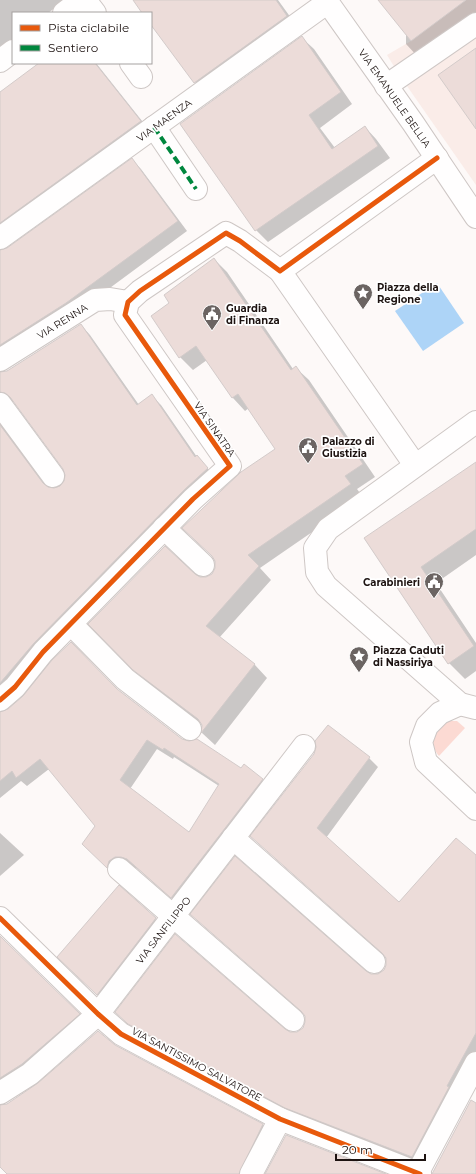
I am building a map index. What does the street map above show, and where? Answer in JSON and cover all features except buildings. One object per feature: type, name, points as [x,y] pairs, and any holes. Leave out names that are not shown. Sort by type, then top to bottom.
[{"type":"street","points":[[65,12],[81,0]]},
{"type":"street","points":[[85,0],[94,12]]},
{"type":"street","name":"VIA EMANUELE BELLIA","points":[[327,1],[437,158],[476,217]]},
{"type":"street","name":"VIA MAENZA","points":[[0,238],[327,1]]},
{"type":"street","points":[[386,86],[476,24]]},
{"type":"street","points":[[0,61],[12,52]]},
{"type":"street","points":[[154,127],[196,189]]},
{"type":"street","points":[[280,271],[437,158]]},
{"type":"street","points":[[128,302],[140,291],[226,233],[240,241],[280,271],[415,466]]},
{"type":"street","name":"VIA RENNA","points":[[0,360],[95,300],[110,299],[128,302]]},
{"type":"street","name":"VIA SINATRA","points":[[0,700],[15,687],[43,652],[164,528],[193,499],[230,466],[125,315],[128,302]]},
{"type":"street","points":[[0,404],[53,476]]},
{"type":"street","points":[[468,706],[326,586],[317,572],[315,548],[328,529],[476,422]]},
{"type":"street","points":[[164,528],[203,565]]},
{"type":"street","points":[[71,624],[125,680],[190,729]]},
{"type":"street","points":[[468,706],[440,713],[427,726],[421,742],[426,762],[476,809]]},
{"type":"street","name":"VIA SANFILIPPO","points":[[0,1093],[30,1074],[98,1014],[304,746]]},
{"type":"street","points":[[233,838],[374,962]]},
{"type":"street","points":[[119,869],[293,1020]]},
{"type":"street","name":"VIA SANTISSIMO SALVATORE","points":[[0,918],[98,1014],[121,1034],[280,1119],[418,1174]]},
{"type":"street","points":[[418,1174],[476,1063]]},
{"type":"street","points":[[251,1174],[280,1119]]},
{"type":"shaded area","points":[[466,0],[476,0],[476,185],[387,55],[411,41]]},
{"type":"shaded area","points":[[448,721],[457,721],[465,728],[439,756],[434,746],[434,737],[439,728]]},
{"type":"water","points":[[437,283],[464,323],[423,351],[395,311]]},
{"type":"marked path","points":[[154,127],[196,189]]},
{"type":"cycle path","points":[[0,700],[15,687],[43,652],[193,499],[230,466],[125,315],[128,302],[140,291],[226,233],[240,241],[280,271],[437,158]]},
{"type":"cycle path","points":[[0,918],[98,1014],[121,1034],[280,1119],[420,1174]]},
{"type":"place","name":"Piazza della Regione","points":[[363,310]]},
{"type":"place","name":"Guardia di Finanza","points":[[212,331]]},
{"type":"place","name":"Palazzo di Giustizia","points":[[308,464]]},
{"type":"place","name":"Carabinieri","points":[[434,599]]},
{"type":"place","name":"Piazza Caduti di Nassiriya","points":[[359,673]]}]
